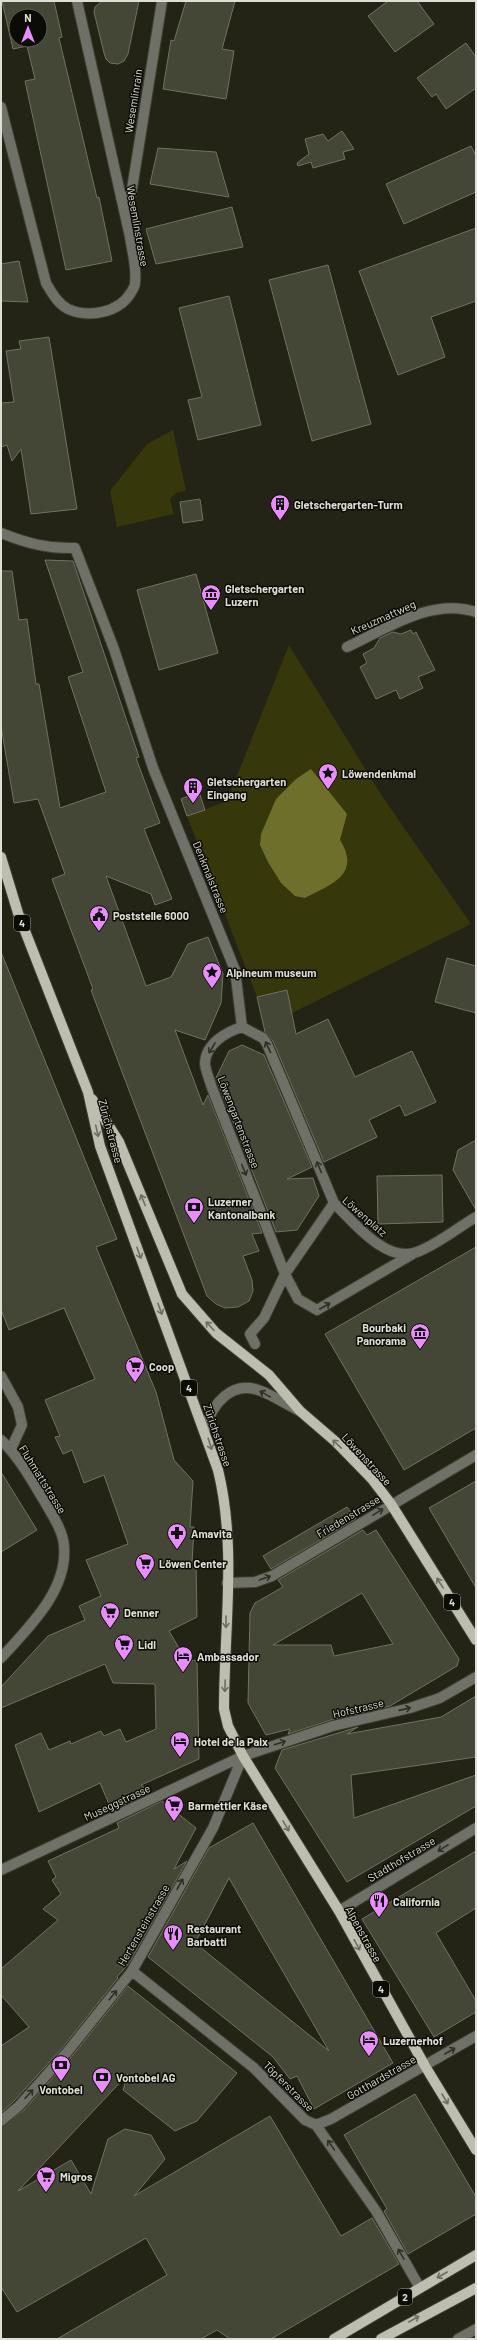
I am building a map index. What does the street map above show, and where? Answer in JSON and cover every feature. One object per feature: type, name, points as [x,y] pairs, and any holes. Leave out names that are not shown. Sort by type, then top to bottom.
[{"type":"main road","name":"Zürichstrasse","points":[[1,857],[18,913],[88,1092],[100,1146],[205,1429],[222,1487],[228,1543],[224,1709],[228,1726],[243,1756],[266,1793]]},
{"type":"main road","name":"Zürichstrasse","points":[[88,1092],[119,1142],[182,1294],[225,1340]]},
{"type":"main road","name":"Löwenstrasse","points":[[225,1340],[269,1375],[300,1411],[336,1442],[372,1479],[391,1504],[476,1640]]},
{"type":"main road","name":"Alpenstrasse","points":[[266,1793],[339,1911],[425,2066],[476,2150]]},
{"type":"main road","name":"2","points":[[334,2339],[476,2256]]},
{"type":"main road","name":"2","points":[[380,2339],[476,2288]]},
{"type":"street","name":"Wesemlinstrasse","points":[[1,107],[46,284],[55,298],[67,308],[82,313],[108,311],[127,298],[136,284],[130,237],[77,1]]},
{"type":"street","name":"Wesemlinrain","points":[[121,198],[131,195],[162,1]]},
{"type":"street","name":"Denkmalstrasse","points":[[1,533],[21,541],[53,549],[75,548],[114,649],[153,768],[235,970],[242,1027]]},
{"type":"street","name":"Kreuzmattweg","points":[[347,646],[422,612],[445,607],[476,612]]},
{"type":"street","points":[[242,1027],[258,1035],[267,1044],[334,1203]]},
{"type":"street","name":"Löwengartenstrasse","points":[[242,1027],[220,1037],[209,1050],[205,1063],[212,1088],[272,1240]]},
{"type":"street","name":"Löwenplatz","points":[[285,1274],[334,1203],[375,1242],[396,1254],[416,1252]]},
{"type":"street","name":"Löwenplatz","points":[[272,1240],[285,1274],[298,1299],[317,1310],[476,1217]]},
{"type":"street","points":[[255,1344],[250,1334],[264,1318],[285,1274]]},
{"type":"street","points":[[1,1376],[18,1406],[22,1425],[11,1449]]},
{"type":"street","points":[[205,1429],[211,1412],[219,1400],[226,1394],[237,1390],[251,1388],[262,1391],[300,1411]]},
{"type":"street","name":"Fluhmattstrasse","points":[[1,1440],[11,1449],[38,1489],[56,1522],[64,1545],[64,1556],[56,1586],[46,1604],[1,1658]]},
{"type":"street","name":"Friedenstrasse","points":[[227,1583],[255,1582],[272,1576],[391,1504],[476,1455]]},
{"type":"street","name":"Hofstrasse","points":[[243,1756],[333,1726],[410,1708],[440,1698],[476,1677]]},
{"type":"street","name":"Museggstrasse","points":[[1,1870],[243,1756]]},
{"type":"street","name":"Hertensteinstrasse","points":[[1,2121],[19,2106],[68,2050],[132,1971],[213,1828],[243,1756]]},
{"type":"street","name":"Stadthofstrasse","points":[[339,1911],[476,1828]]},
{"type":"street","name":"Töpferstrasse","points":[[132,1971],[254,2068],[305,2120],[316,2125],[376,2211],[420,2288]]},
{"type":"street","name":"Gotthardstrasse","points":[[316,2125],[331,2119],[476,2036]]},
{"type":"street","points":[[458,2339],[476,2329]]},
{"type":"shaded area","points":[[173,430],[186,491],[176,493],[170,499],[174,514],[117,527],[110,491],[147,444]]},
{"type":"shaded area","points":[[289,645],[382,796],[471,924],[292,1013],[257,997],[187,816],[227,801]]},
{"type":"shaded area","points":[[311,769],[347,814],[340,840],[346,852],[347,862],[345,870],[333,883],[305,898],[295,896],[281,883],[268,862],[260,845],[261,834],[276,799],[296,779]]},
{"type":"building","points":[[2,1],[54,1],[62,37],[59,38],[97,198],[99,197],[112,261],[66,270],[25,81],[35,79],[27,48],[48,48],[48,8],[8,8],[8,27]]},
{"type":"building","points":[[102,1],[139,1],[128,54],[124,61],[118,64],[110,63],[106,59],[104,53],[94,12],[95,7]]},
{"type":"building","points":[[186,1],[235,1],[222,49],[234,51],[226,99],[163,89],[171,40],[174,41]]},
{"type":"building","points":[[388,1],[417,1],[434,24],[395,52],[368,16]]},
{"type":"building","points":[[466,43],[476,57],[476,88],[446,109],[436,94],[432,97],[417,78]]},
{"type":"building","points":[[342,131],[354,149],[343,152],[345,159],[313,168],[311,162],[298,166],[297,163],[309,154],[305,139],[323,134],[328,141]]},
{"type":"building","points":[[471,146],[476,156],[476,192],[404,224],[386,184]]},
{"type":"building","points":[[158,148],[216,152],[229,197],[150,184]]},
{"type":"building","points":[[232,207],[243,247],[156,264],[146,229]]},
{"type":"building","points":[[476,228],[476,301],[431,317],[445,357],[398,375],[359,271]]},
{"type":"building","points":[[19,261],[28,302],[1,301],[1,264]]},
{"type":"building","points":[[328,265],[371,424],[312,441],[269,280]]},
{"type":"building","points":[[229,296],[261,425],[198,440],[188,400],[202,397],[179,308]]},
{"type":"building","points":[[49,337],[77,509],[31,514],[21,449],[12,461],[7,445],[1,447],[1,403],[14,402],[6,351],[21,349],[19,341]]},
{"type":"building","points":[[200,499],[203,520],[183,523],[180,502]]},
{"type":"building","points":[[45,560],[73,561],[139,757],[136,758],[160,823],[144,829],[172,899],[155,905],[151,894],[106,876],[146,986],[171,977],[188,944],[208,937],[223,974],[221,1003],[205,1040],[175,1030],[203,1105],[208,1095],[262,1233],[252,1234],[259,1251],[243,1256],[252,1280],[253,1291],[249,1301],[238,1307],[225,1308],[216,1304],[207,1296],[91,990],[93,989],[52,879],[65,874],[38,799],[14,803],[1,726],[1,571],[12,571],[19,620],[27,619],[36,684],[39,684],[60,808],[106,792],[68,677],[83,672]]},
{"type":"building","points":[[196,574],[218,653],[159,670],[137,590]]},
{"type":"building","points":[[411,630],[413,634],[416,632],[435,670],[418,677],[423,688],[400,699],[396,690],[376,699],[360,667],[367,663],[363,654],[374,648],[380,638],[393,632],[401,634]]},
{"type":"building","name":"Gletschergarten Eingang","points":[[199,792],[205,810],[187,816],[181,799]]},
{"type":"building","points":[[1,952],[117,1239],[96,1247],[156,1392],[174,1460],[193,1481],[190,1527],[194,1527],[192,1563],[196,1564],[197,1617],[169,1631],[186,1660],[197,1661],[199,1759],[141,1785],[150,1792],[112,1811],[100,1783],[39,1812],[15,1745],[41,1733],[49,1750],[70,1741],[71,1744],[101,1731],[104,1736],[120,1729],[126,1742],[156,1729],[155,1684],[113,1683],[105,1664],[1,1708],[1,1687],[48,1636],[85,1620],[79,1606],[101,1596],[86,1560],[128,1544],[104,1475],[84,1483],[72,1450],[63,1454],[55,1437],[60,1436],[45,1400],[95,1379],[64,1308],[9,1330],[1,1310]]},
{"type":"building","points":[[447,958],[476,966],[476,1013],[435,1002]]},
{"type":"building","points":[[287,990],[296,1034],[328,1019],[355,1077],[412,1051],[436,1102],[405,1116],[400,1105],[369,1120],[377,1137],[324,1162],[273,1041],[265,1032],[257,997]]},
{"type":"building","points":[[242,1045],[264,1055],[312,1167],[287,1179],[313,1178],[319,1196],[297,1230],[276,1232],[216,1078],[229,1051]]},
{"type":"building","points":[[476,1140],[476,1210],[453,1170],[458,1150]]},
{"type":"building","points":[[442,1175],[443,1222],[378,1224],[377,1176]]},
{"type":"building","name":"Bourbaki Panorama","points":[[476,1247],[476,1428],[404,1470],[325,1334]]},
{"type":"building","points":[[1,1472],[37,1530],[1,1552]]},
{"type":"building","points":[[476,1481],[476,1588],[429,1508]]},
{"type":"building","points":[[347,1507],[356,1519],[271,1569],[263,1556]]},
{"type":"building","points":[[363,1530],[367,1535],[376,1530],[459,1659],[457,1666],[390,1706],[331,1720],[288,1734],[290,1729],[266,1735],[248,1703],[250,1613],[255,1603],[283,1587],[278,1580]],"holes":[[[362,1593],[393,1644],[334,1656],[331,1645],[273,1645]]]},
{"type":"building","points":[[476,1696],[476,1757],[351,1775],[354,1818],[476,1775],[476,1806],[347,1882],[275,1768],[282,1750],[358,1727],[347,1734],[441,1717]]},
{"type":"building","points":[[162,1801],[196,1828],[174,1869],[187,1861],[130,1962],[63,2047],[14,2101],[1,2113],[1,2046],[29,2027],[1,1995],[1,1969],[58,1920],[43,1909],[61,1894],[52,1880],[56,1877],[48,1861],[119,1828],[117,1823]]},
{"type":"building","points":[[253,1823],[393,2063],[314,2109],[297,2076],[290,2079],[273,2057],[148,1957],[209,1848]],"holes":[[[229,1878],[329,2051],[195,1943]]]},
{"type":"building","points":[[476,1851],[476,1908],[436,1933],[476,2001],[476,2012],[434,2037],[362,1919]]},
{"type":"building","points":[[128,1986],[237,2073],[197,2121],[175,2131],[123,2090],[128,2074],[18,2191],[71,2160],[91,2194],[108,2139],[125,2129],[151,2135],[165,2159],[134,2196],[270,2116],[341,2236],[372,2218],[399,2264],[271,2339],[230,2339],[217,2330],[201,2339],[57,2339],[167,2275],[146,2238],[17,2312],[1,2287],[1,2127],[24,2110],[73,2055]]},
{"type":"building","points":[[415,2094],[476,2197],[476,2214],[408,2254],[384,2211],[387,2209],[344,2135]]},
{"type":"place","name":"Gletschergarten-Turm","points":[[280,521]]},
{"type":"place","name":"Gletschergarten Luzern","points":[[211,611]]},
{"type":"place","name":"Löwendenkmal","points":[[328,790]]},
{"type":"place","name":"Gletschergarten Eingang","points":[[193,804]]},
{"type":"place","name":"Poststelle 6000","points":[[99,932]]},
{"type":"place","name":"Alpineum museum","points":[[212,989]]},
{"type":"place","name":"Luzerner Kantonalbank","points":[[194,1224]]},
{"type":"place","name":"Bourbaki Panorama","points":[[420,1350]]},
{"type":"place","name":"Coop","points":[[135,1383]]},
{"type":"place","name":"Amavita","points":[[177,1550]]},
{"type":"place","name":"Löwen Center","points":[[145,1580]]},
{"type":"place","name":"Denner","points":[[110,1629]]},
{"type":"place","name":"Lidl","points":[[124,1661]]},
{"type":"place","name":"Ambassador","points":[[183,1673]]},
{"type":"place","name":"Hotel de la Paix","points":[[180,1758]]},
{"type":"place","name":"Barmettler Käse","points":[[174,1822]]},
{"type":"place","name":"California","points":[[379,1918]]},
{"type":"place","name":"Restaurant Barbatti","points":[[173,1951]]},
{"type":"place","name":"Luzernerhof","points":[[369,2057]]},
{"type":"place","name":"Vontobel","points":[[61,2082]]},
{"type":"place","name":"Vontobel AG","points":[[102,2094]]},
{"type":"place","name":"Migros","points":[[46,2193]]}]
